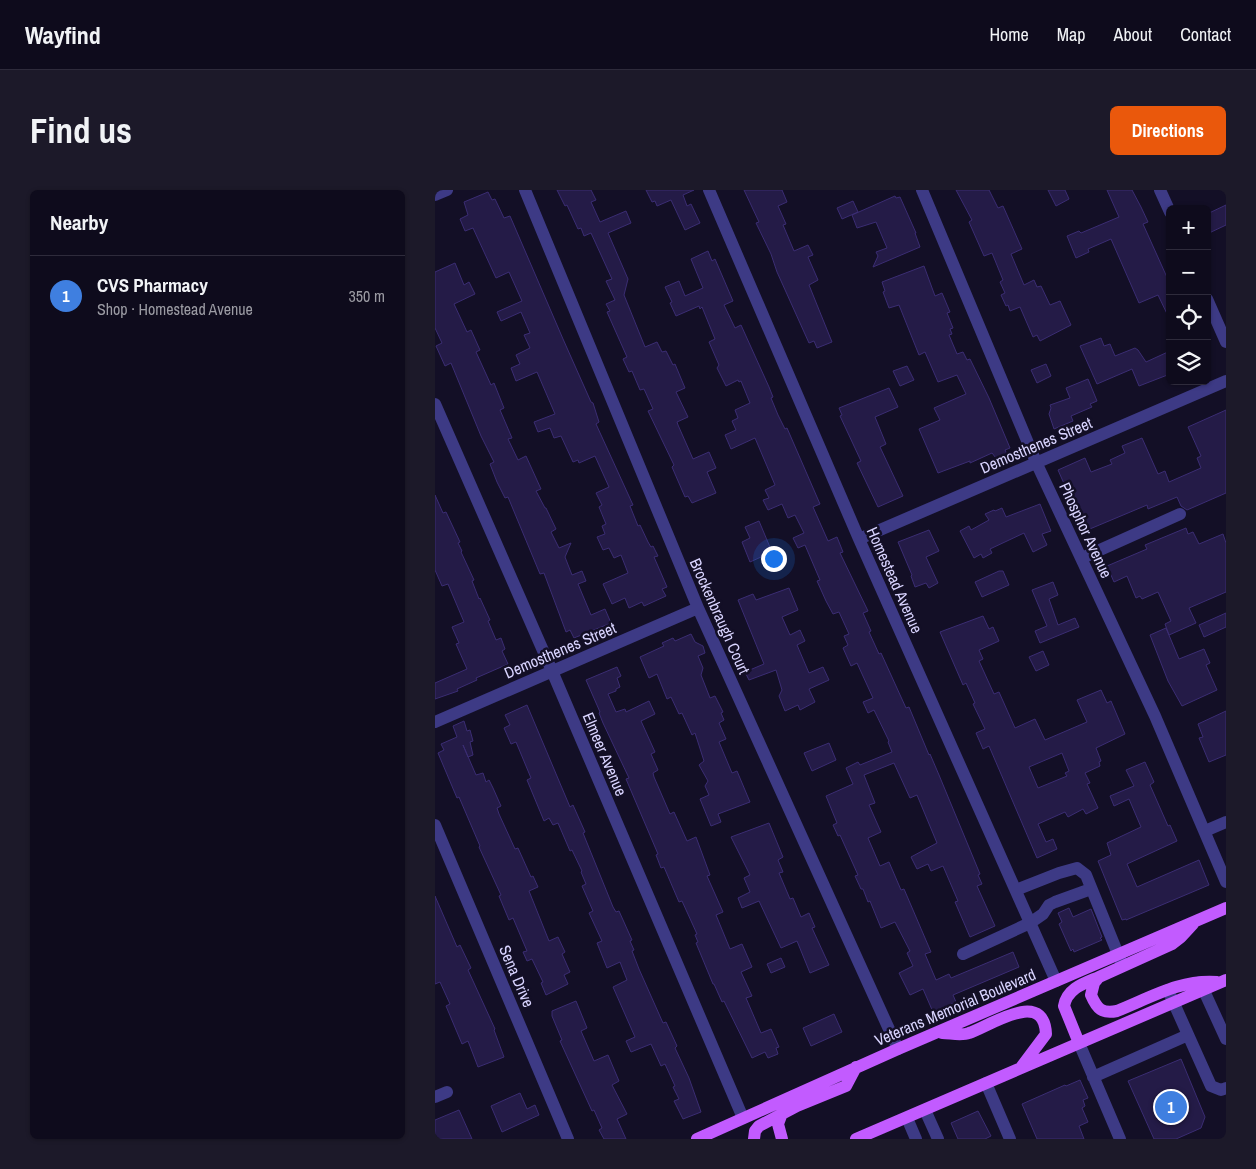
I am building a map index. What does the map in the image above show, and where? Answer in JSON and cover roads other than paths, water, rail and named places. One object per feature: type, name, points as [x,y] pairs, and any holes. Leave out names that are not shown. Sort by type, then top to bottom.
[{"type":"main road","points":[[1202,986],[1181,984],[1117,1011],[1104,1012],[1098,1007],[1091,995],[1094,983],[1120,960],[1171,944],[1181,937],[1196,921],[1226,908]]},
{"type":"main road","name":"Veterans Memorial Boulevard","points":[[697,1139],[856,1067],[1056,981],[1120,960]]},
{"type":"main road","points":[[1079,1043],[1064,1006],[1065,999],[1068,994],[1081,984],[1099,977]]},
{"type":"main road","points":[[858,1139],[1173,1002],[1202,986],[1223,981]]},
{"type":"main road","points":[[937,1032],[967,1034],[1019,1011],[1029,1012],[1038,1016],[1044,1022],[1045,1034],[1021,1068]]},
{"type":"main road","points":[[754,1139],[755,1131],[759,1126],[797,1106],[846,1086],[856,1067]]},
{"type":"main road","points":[[781,1116],[778,1124],[781,1139]]},
{"type":"street","points":[[435,195],[447,190]]},
{"type":"street","name":"Brockenbraugh Court","points":[[525,190],[697,608],[897,1049]]},
{"type":"street","name":"Homestead Avenue","points":[[709,190],[859,539],[1056,981]]},
{"type":"street","name":"Phosphor Avenue","points":[[922,190],[1036,462],[1155,716],[1226,882]]},
{"type":"street","points":[[1160,190],[1167,205]]},
{"type":"street","points":[[1211,308],[1226,342]]},
{"type":"street","name":"Demosthenes Street","points":[[859,539],[1226,381]]},
{"type":"street","name":"Elmeer Avenue","points":[[435,404],[552,671],[743,1118]]},
{"type":"street","points":[[1082,558],[1180,514]]},
{"type":"street","name":"Demosthenes Street","points":[[435,722],[697,608]]},
{"type":"street","points":[[1205,832],[1226,822]]},
{"type":"street","name":"Sena Drive","points":[[435,825],[569,1139]]},
{"type":"street","points":[[1016,890],[1077,868],[1086,875],[1120,960]]},
{"type":"street","points":[[963,954],[1031,923],[1043,914],[1049,905],[1091,889]]},
{"type":"street","points":[[1202,986],[1226,1039]]},
{"type":"street","points":[[1168,990],[1211,1086],[1221,1090],[1226,1088]]},
{"type":"street","points":[[1093,1076],[1188,1036]]},
{"type":"street","points":[[1079,1043],[1120,1139]]},
{"type":"street","points":[[986,1083],[1010,1139]]},
{"type":"street","points":[[925,1110],[938,1139]]},
{"type":"street","points":[[907,1118],[916,1139]]},
{"type":"place","name":"CVS Pharmacy","points":[[1171,1107]]}]
